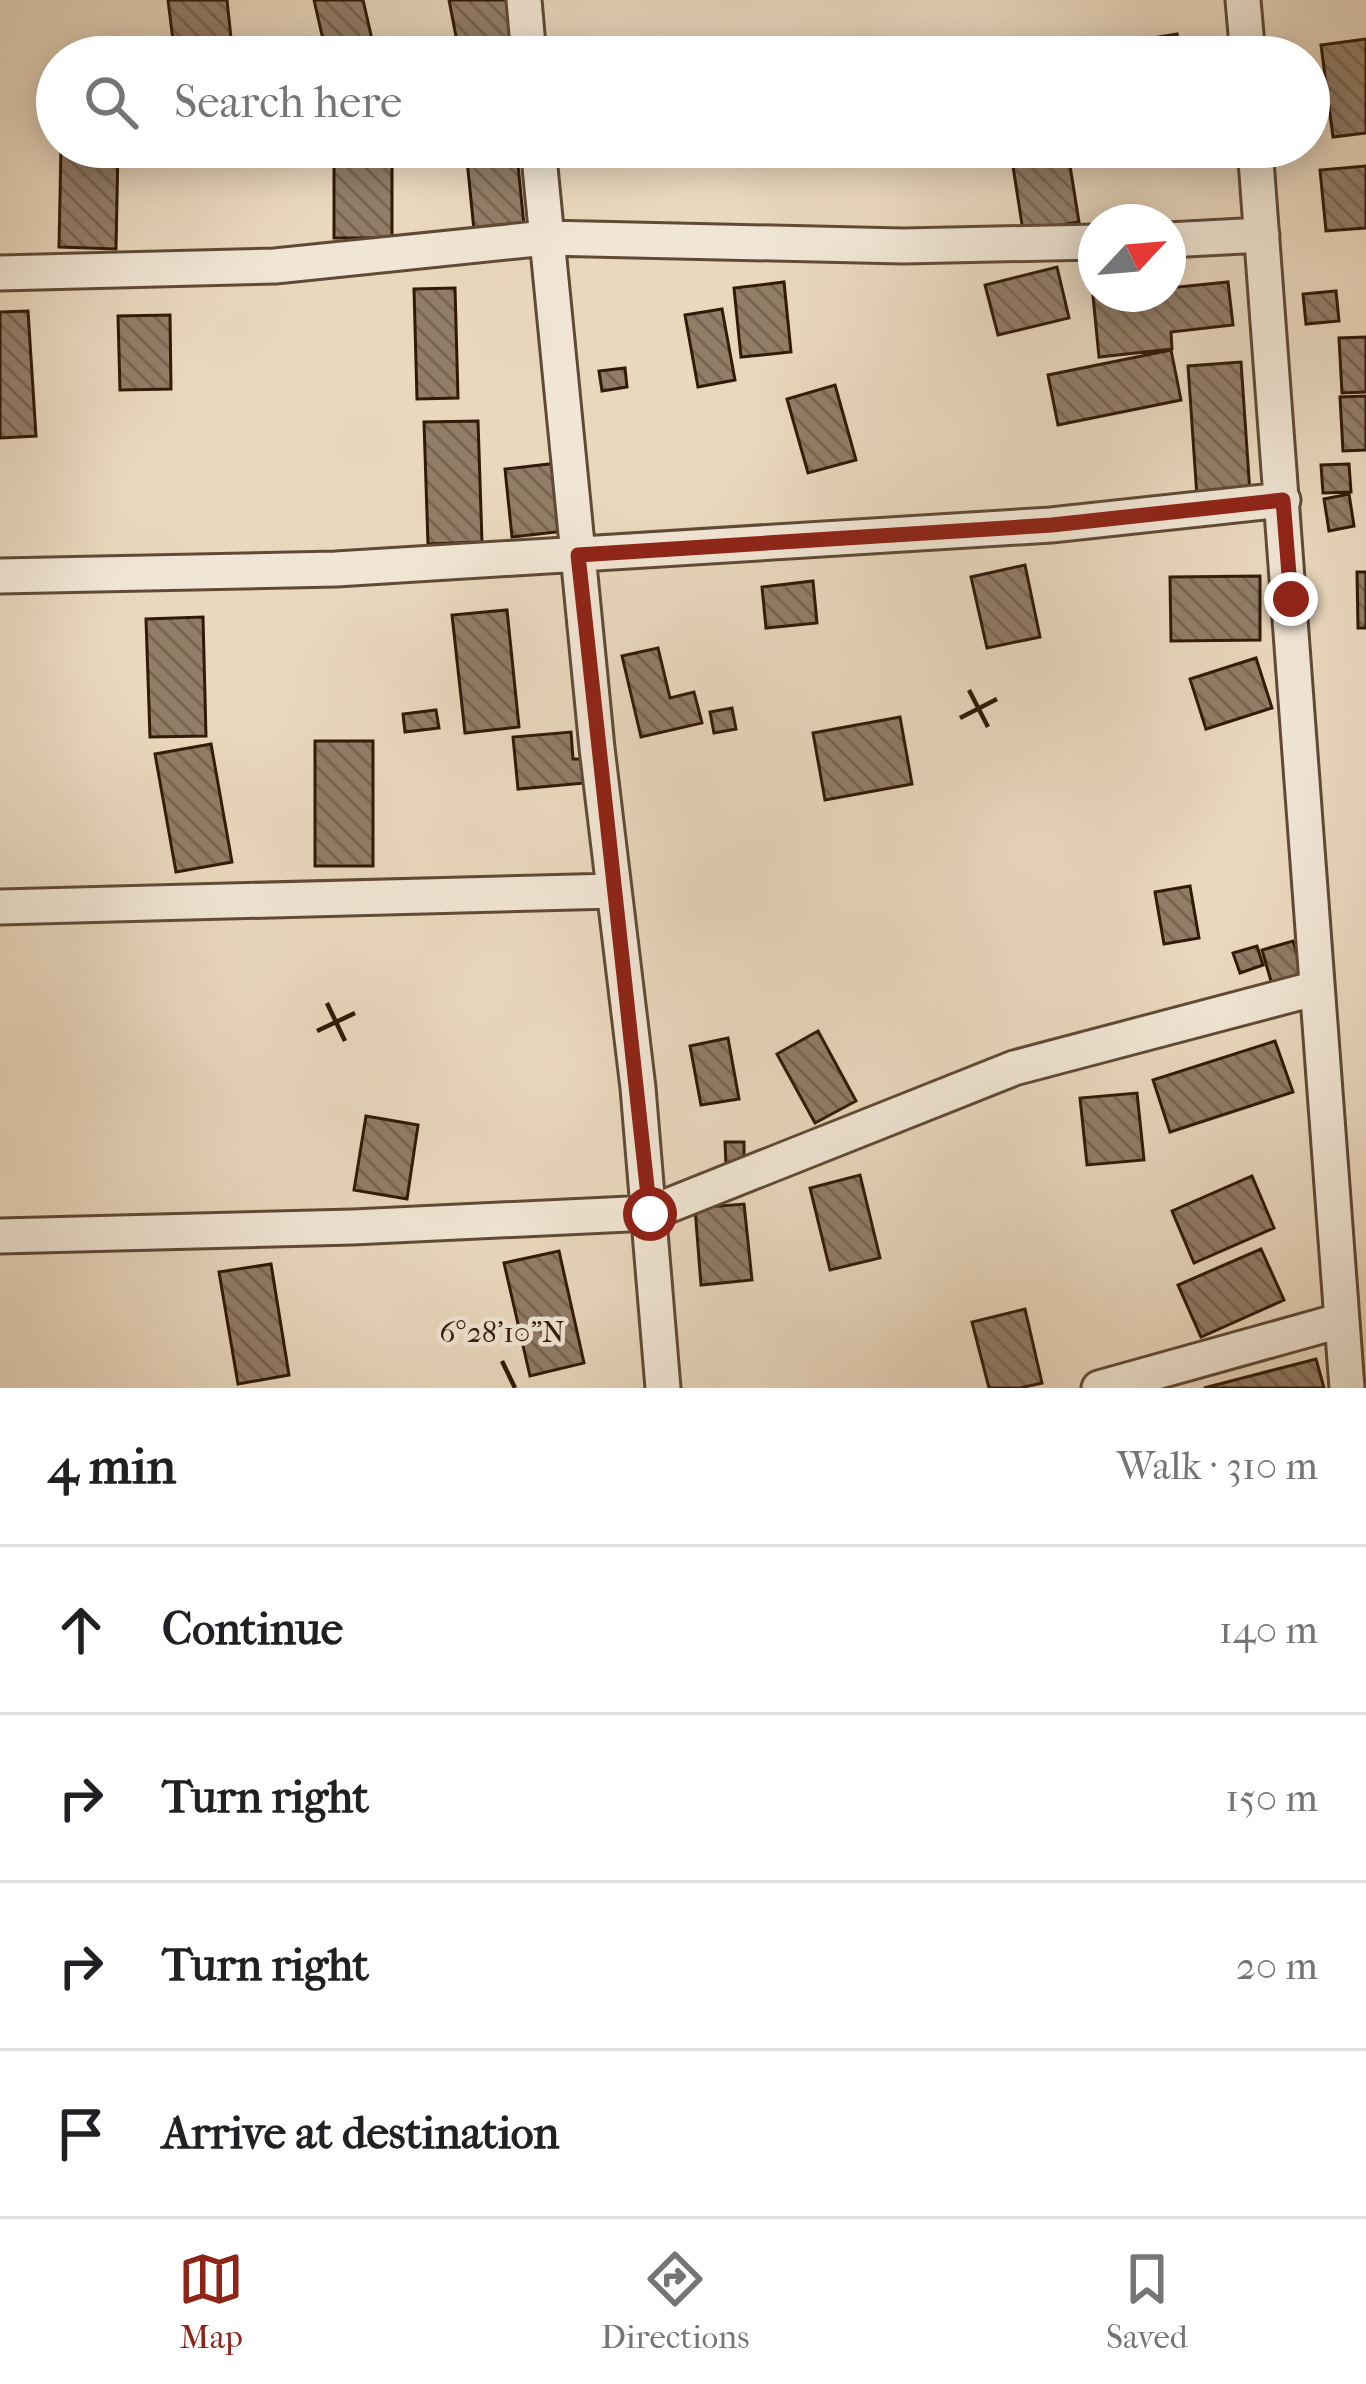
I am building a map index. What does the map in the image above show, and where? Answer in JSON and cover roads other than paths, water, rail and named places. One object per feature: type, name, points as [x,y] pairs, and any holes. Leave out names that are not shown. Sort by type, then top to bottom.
[{"type":"street","points":[[524,0],[528,36]]},
{"type":"street","points":[[1244,0],[1247,36]]},
{"type":"street","points":[[540,168],[650,1214],[663,1388]]},
{"type":"street","points":[[1257,168],[1339,1321],[1353,1377]]},
{"type":"street","points":[[1186,239],[1262,235]]},
{"type":"street","points":[[0,272],[275,266],[546,238],[902,245],[1078,242]]},
{"type":"street","points":[[0,576],[336,569],[578,555],[1052,525],[1283,500]]},
{"type":"street","points":[[0,907],[614,891]]},
{"type":"street","points":[[0,1236],[650,1214],[1014,1068],[1317,988]]},
{"type":"street","points":[[1099,1388],[1339,1321]]}]
